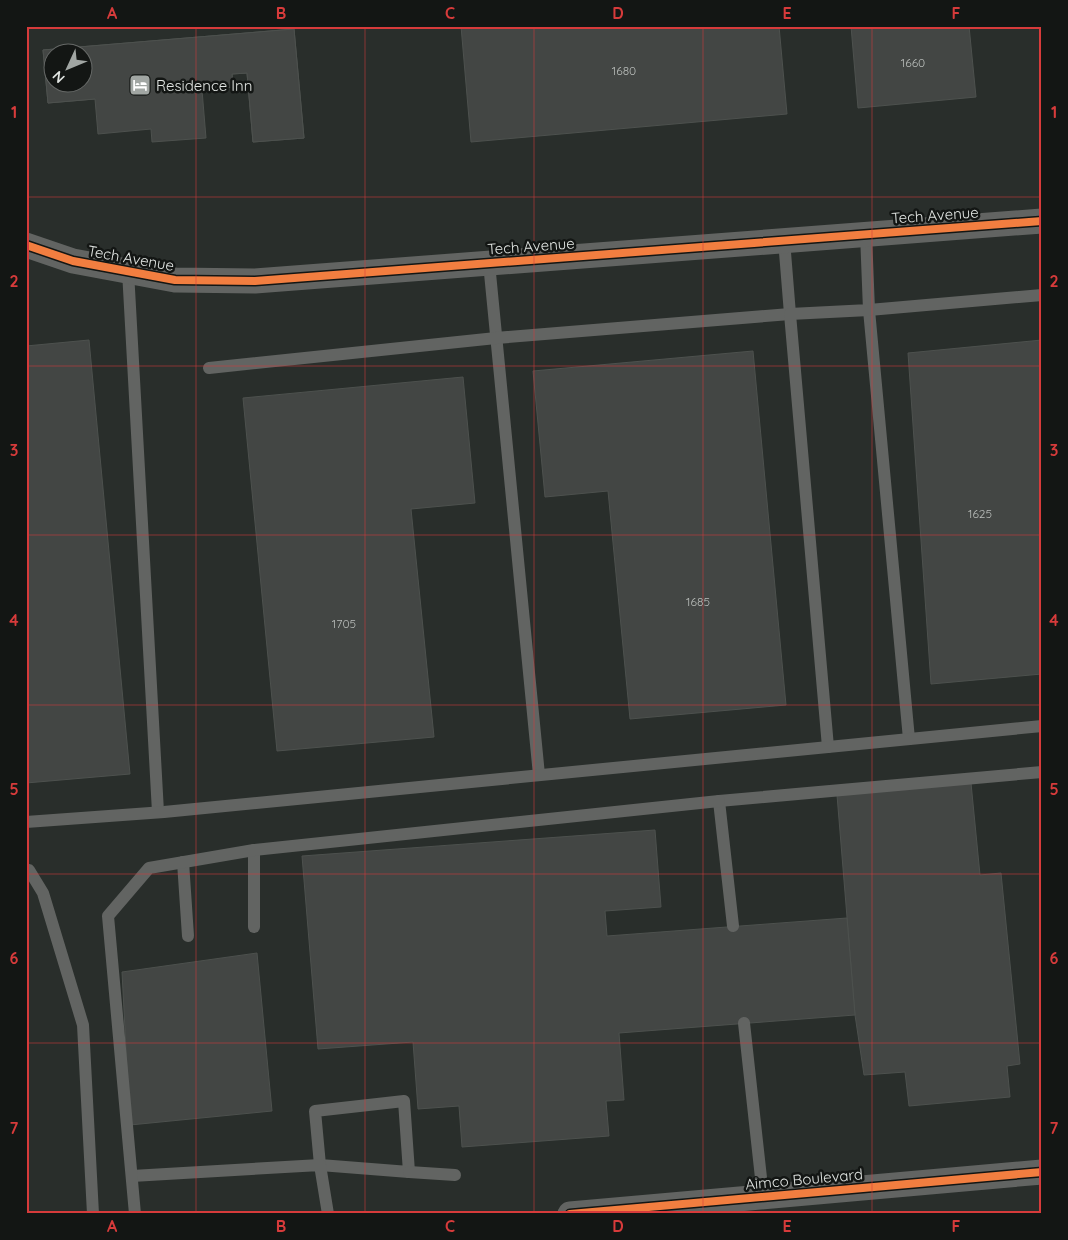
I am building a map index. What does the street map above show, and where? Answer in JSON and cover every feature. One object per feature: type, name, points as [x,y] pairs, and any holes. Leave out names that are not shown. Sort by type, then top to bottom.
[{"type":"street","name":"Tech Avenue","points":[[26,245],[73,261],[175,280],[255,281],[1042,221]]},
{"type":"street","name":"Aimco Boulevard","points":[[570,1214],[1042,1172]]},
{"type":"lane","points":[[866,234],[869,310],[909,739]]},
{"type":"lane","points":[[784,240],[828,747]]},
{"type":"lane","points":[[489,263],[538,775]]},
{"type":"lane","points":[[128,272],[158,812]]},
{"type":"lane","points":[[209,368],[496,338],[1042,296]]},
{"type":"lane","points":[[26,822],[158,812],[1042,726]]},
{"type":"lane","points":[[136,1214],[108,916],[149,868],[254,850],[720,801],[1042,772]]},
{"type":"lane","points":[[720,801],[733,926]]},
{"type":"lane","points":[[254,850],[254,927]]},
{"type":"lane","points":[[183,862],[188,936]]},
{"type":"lane","points":[[26,870],[29,870],[43,893],[83,1025],[93,1214]]},
{"type":"lane","points":[[744,1024],[763,1196]]},
{"type":"lane","points":[[328,1214],[320,1165],[315,1111],[404,1101],[408,1172]]},
{"type":"lane","points":[[132,1176],[320,1165],[455,1175]]},
{"type":"building","points":[[461,26],[779,26],[787,114],[471,142]]},
{"type":"building","points":[[851,26],[969,26],[976,97],[858,108]]},
{"type":"building","name":"Residence Inn","points":[[294,29],[304,138],[253,142],[247,73],[232,74],[233,87],[48,103],[47,92],[92,92],[92,46]]},
{"type":"building","name":"Residence Inn","points":[[294,29],[304,138],[253,142],[247,73],[232,74],[233,87],[202,90],[206,138],[152,142],[151,129],[98,134],[95,99],[48,103],[47,92],[92,92],[92,46]]},
{"type":"building","points":[[89,340],[130,774],[26,783],[26,346]]},
{"type":"building","points":[[1042,340],[1042,674],[931,684],[908,353]]},
{"type":"building","points":[[753,351],[786,705],[630,719],[608,491],[545,497],[533,371]]},
{"type":"building","points":[[463,377],[475,503],[411,509],[434,737],[277,751],[243,398]]},
{"type":"building","points":[[971,783],[980,875],[1001,873],[1020,1064],[1007,1066],[1010,1097],[909,1106],[905,1072],[864,1075],[855,1015],[837,795]]},
{"type":"building","points":[[655,830],[661,907],[605,911],[607,936],[847,918],[855,1015],[619,1033],[624,1100],[606,1101],[609,1136],[462,1147],[459,1106],[418,1109],[413,1042],[318,1049],[302,856]]},
{"type":"building","points":[[257,953],[272,1111],[130,1125],[122,972]]},
{"type":"cycle path","points":[[26,245],[73,261],[175,280],[255,281],[1042,221]]},
{"type":"cycle path","points":[[570,1214],[1042,1172]]},
{"type":"place","name":"Residence Inn","points":[[140,85]]}]
